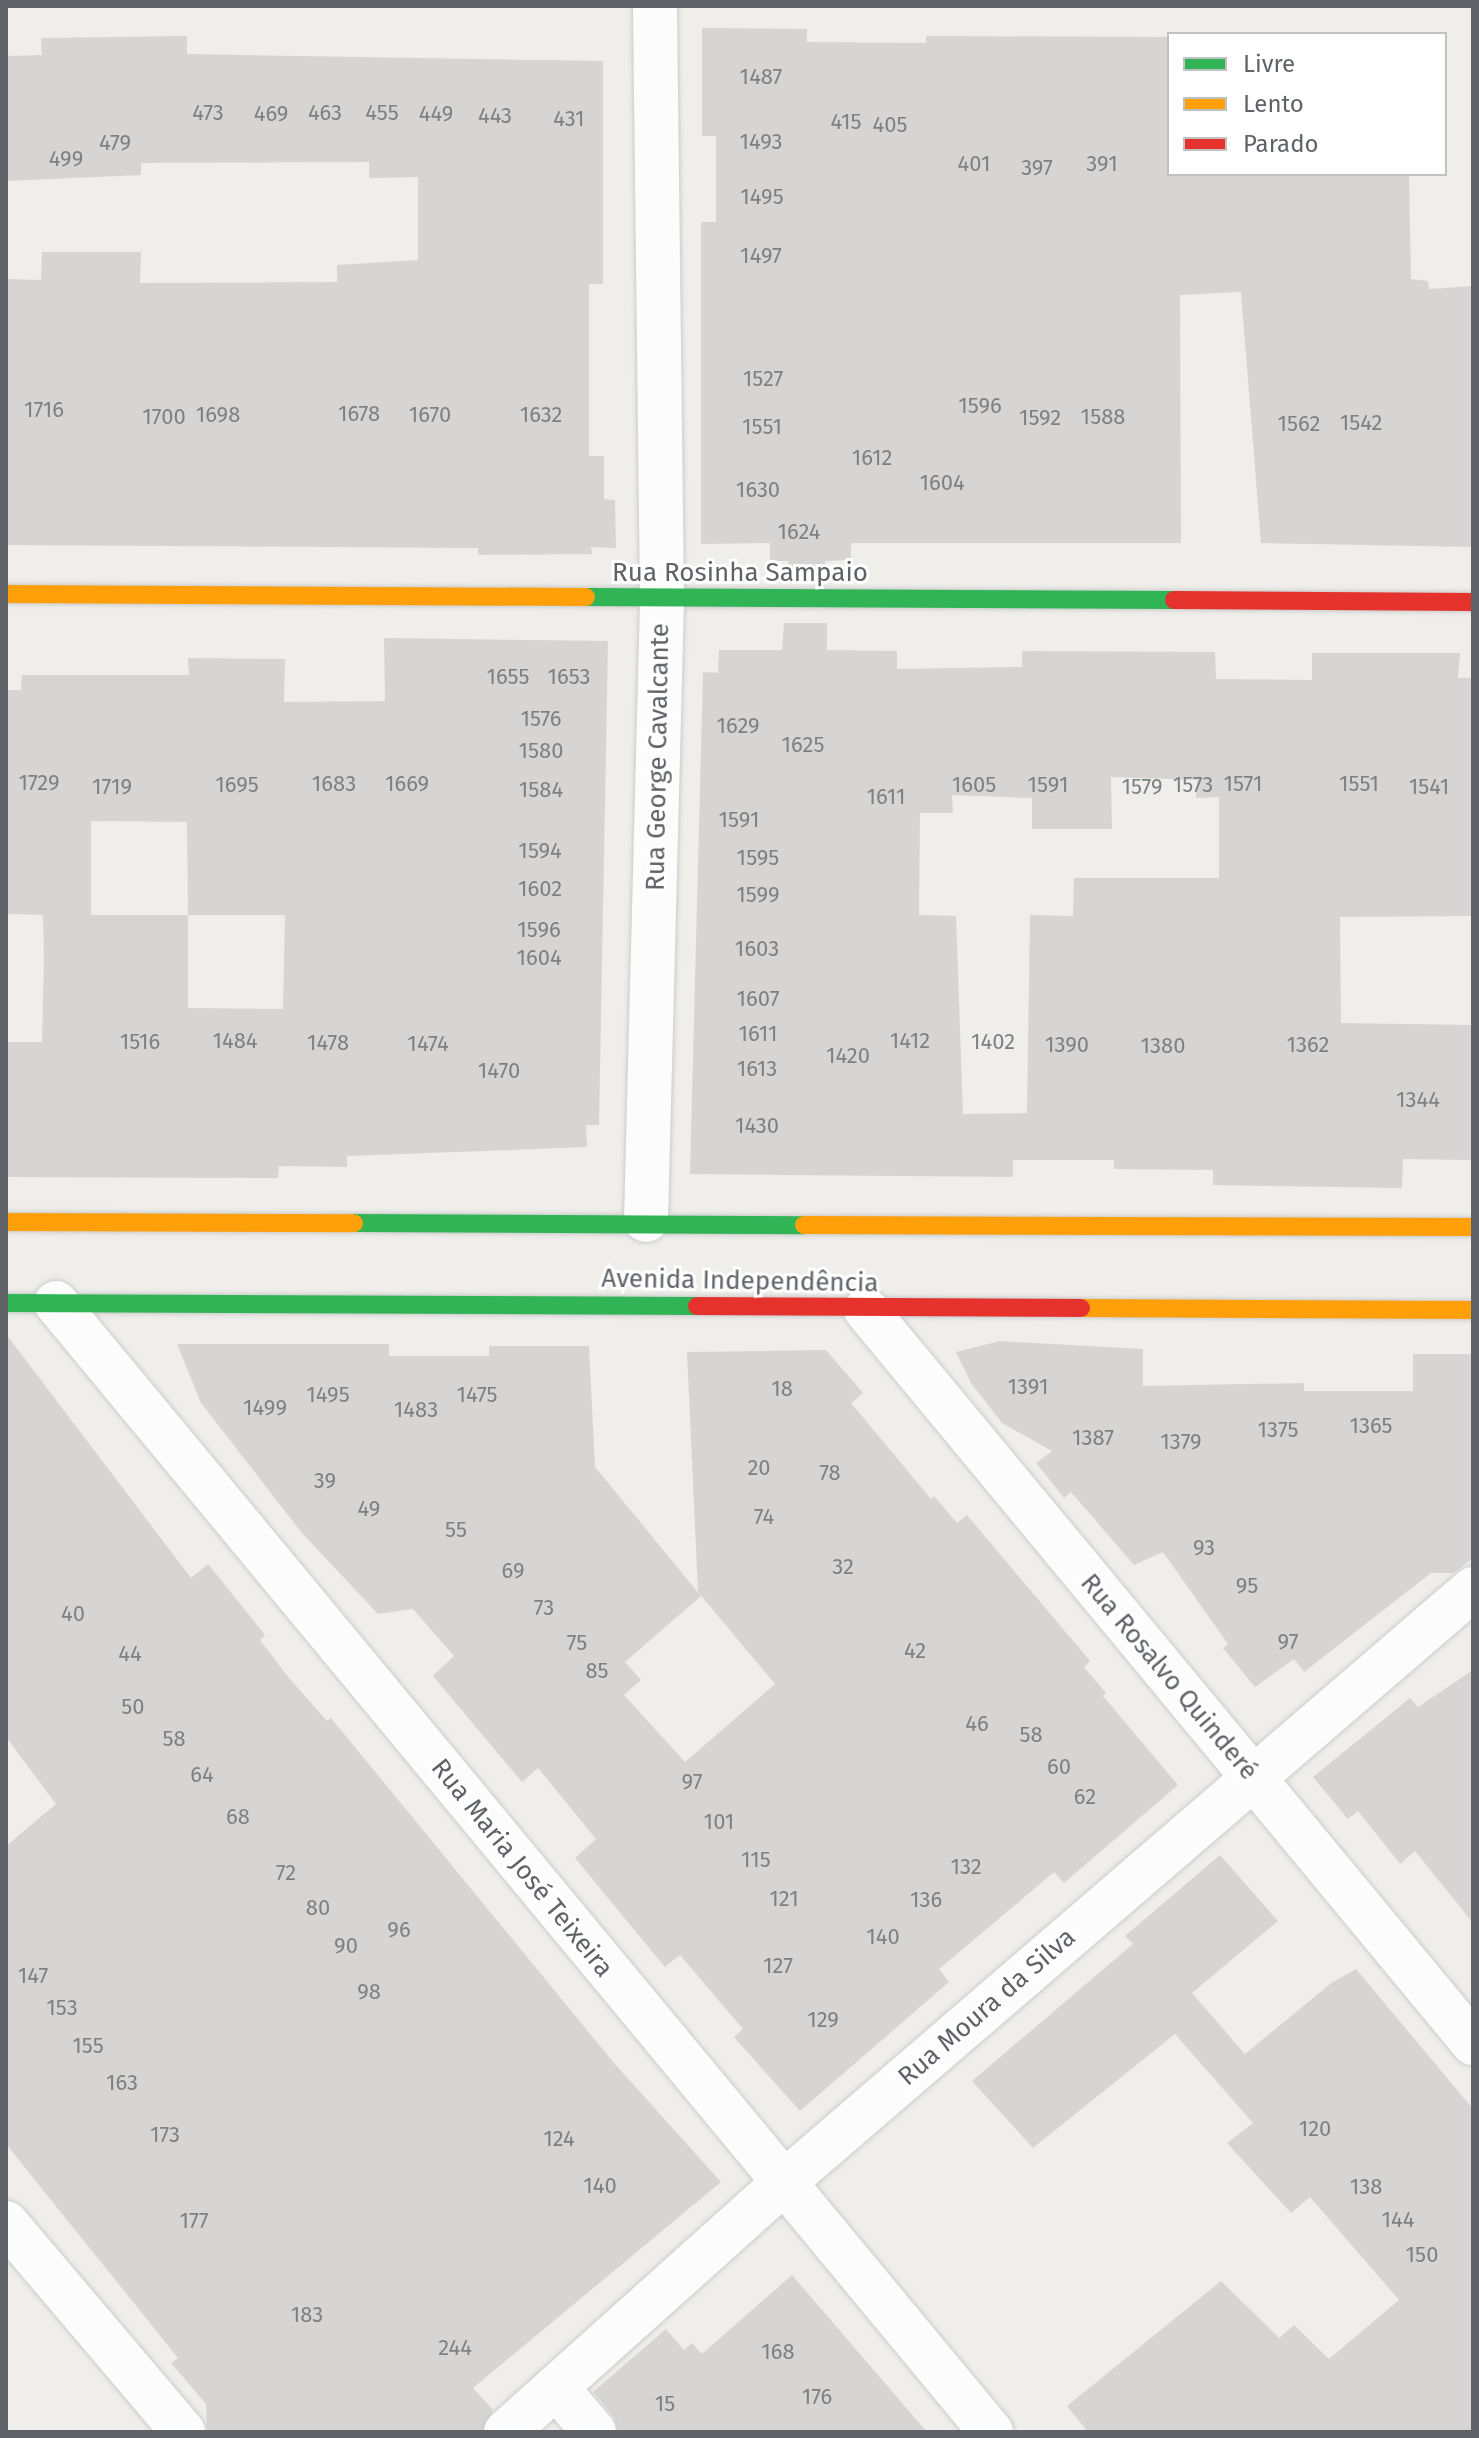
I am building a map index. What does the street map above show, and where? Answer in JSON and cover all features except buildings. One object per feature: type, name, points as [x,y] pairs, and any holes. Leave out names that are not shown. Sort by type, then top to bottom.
[{"type":"main road","name":"Rua Rosinha Sampaio","points":[[6,594],[1473,602]]},
{"type":"main road","points":[[6,1222],[646,1220],[1473,1227]]},
{"type":"main road","name":"Avenida Independência","points":[[6,1303],[657,1304],[866,1310],[1473,1310]]},
{"type":"street","name":"Rua George Cavalcante","points":[[646,1220],[662,599],[655,6]]},
{"type":"street","name":"Rua Maria José Teixeira","points":[[56,1303],[782,2184],[991,2432]]},
{"type":"street","name":"Rua Rosalvo Quinderé","points":[[866,1310],[1473,2043]]},
{"type":"street","name":"Rua Moura da Silva","points":[[506,2432],[782,2184],[1473,1589]]},
{"type":"street","points":[[6,2223],[183,2432]]},
{"type":"street","points":[[556,2387],[594,2432]]},
{"type":"traffic: fast","points":[[586,597],[1174,600]]},
{"type":"traffic: fast","points":[[354,1223],[804,1225]]},
{"type":"traffic: fast","points":[[6,1303],[697,1306]]},
{"type":"traffic: slow","points":[[6,594],[586,597]]},
{"type":"traffic: slow","points":[[6,1222],[354,1223]]},
{"type":"traffic: slow","points":[[804,1225],[1473,1227]]},
{"type":"traffic: slow","points":[[1081,1308],[1473,1310]]},
{"type":"traffic: jam","points":[[1174,600],[1473,602]]},
{"type":"traffic: jam","points":[[697,1306],[1081,1308]]}]
